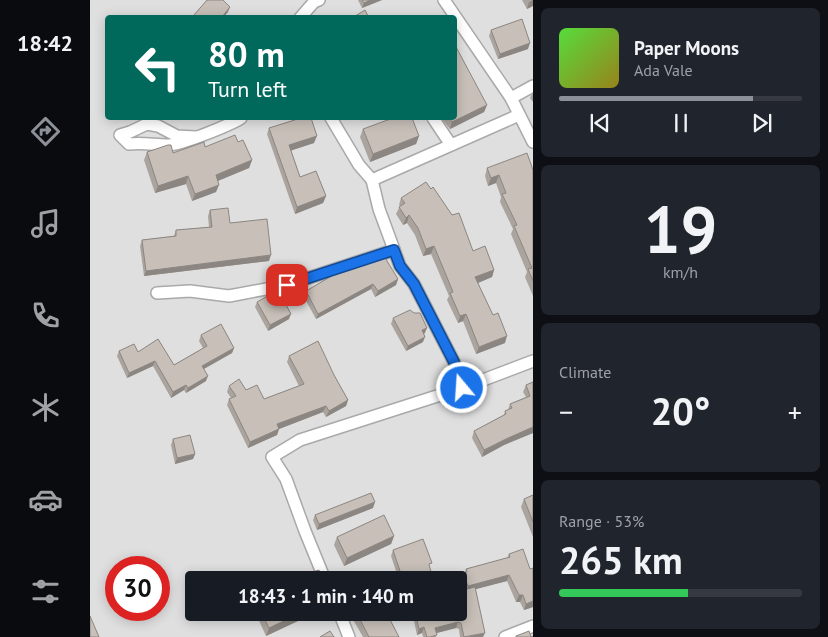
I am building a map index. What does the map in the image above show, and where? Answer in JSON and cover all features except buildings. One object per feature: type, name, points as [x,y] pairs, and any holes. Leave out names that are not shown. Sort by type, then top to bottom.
[{"type":"street","points":[[303,15],[318,0]]},
{"type":"street","points":[[444,0],[454,15]]},
{"type":"street","points":[[457,19],[511,98],[533,142]]},
{"type":"street","points":[[511,98],[533,86]]},
{"type":"street","points":[[372,180],[519,115]]},
{"type":"street","points":[[196,137],[177,136],[158,126],[146,124],[120,135],[129,144],[170,145],[196,137],[238,120]]},
{"type":"street","points":[[337,120],[359,165],[372,180],[379,210],[400,266],[414,284],[454,362],[462,388]]},
{"type":"street","points":[[434,120],[451,145]]},
{"type":"street","points":[[157,294],[190,292],[229,296],[268,289],[287,285],[394,250]]},
{"type":"street","points":[[321,571],[286,478],[272,458],[300,440],[462,388],[533,361]]},
{"type":"street","points":[[343,621],[349,637]]},
{"type":"street","points":[[505,637],[533,626]]},
{"type":"shaded area","points":[[90,0],[533,0],[533,637],[90,637]]},
{"type":"route","points":[[287,285],[394,250],[400,266],[414,284],[454,362],[462,388]]}]
